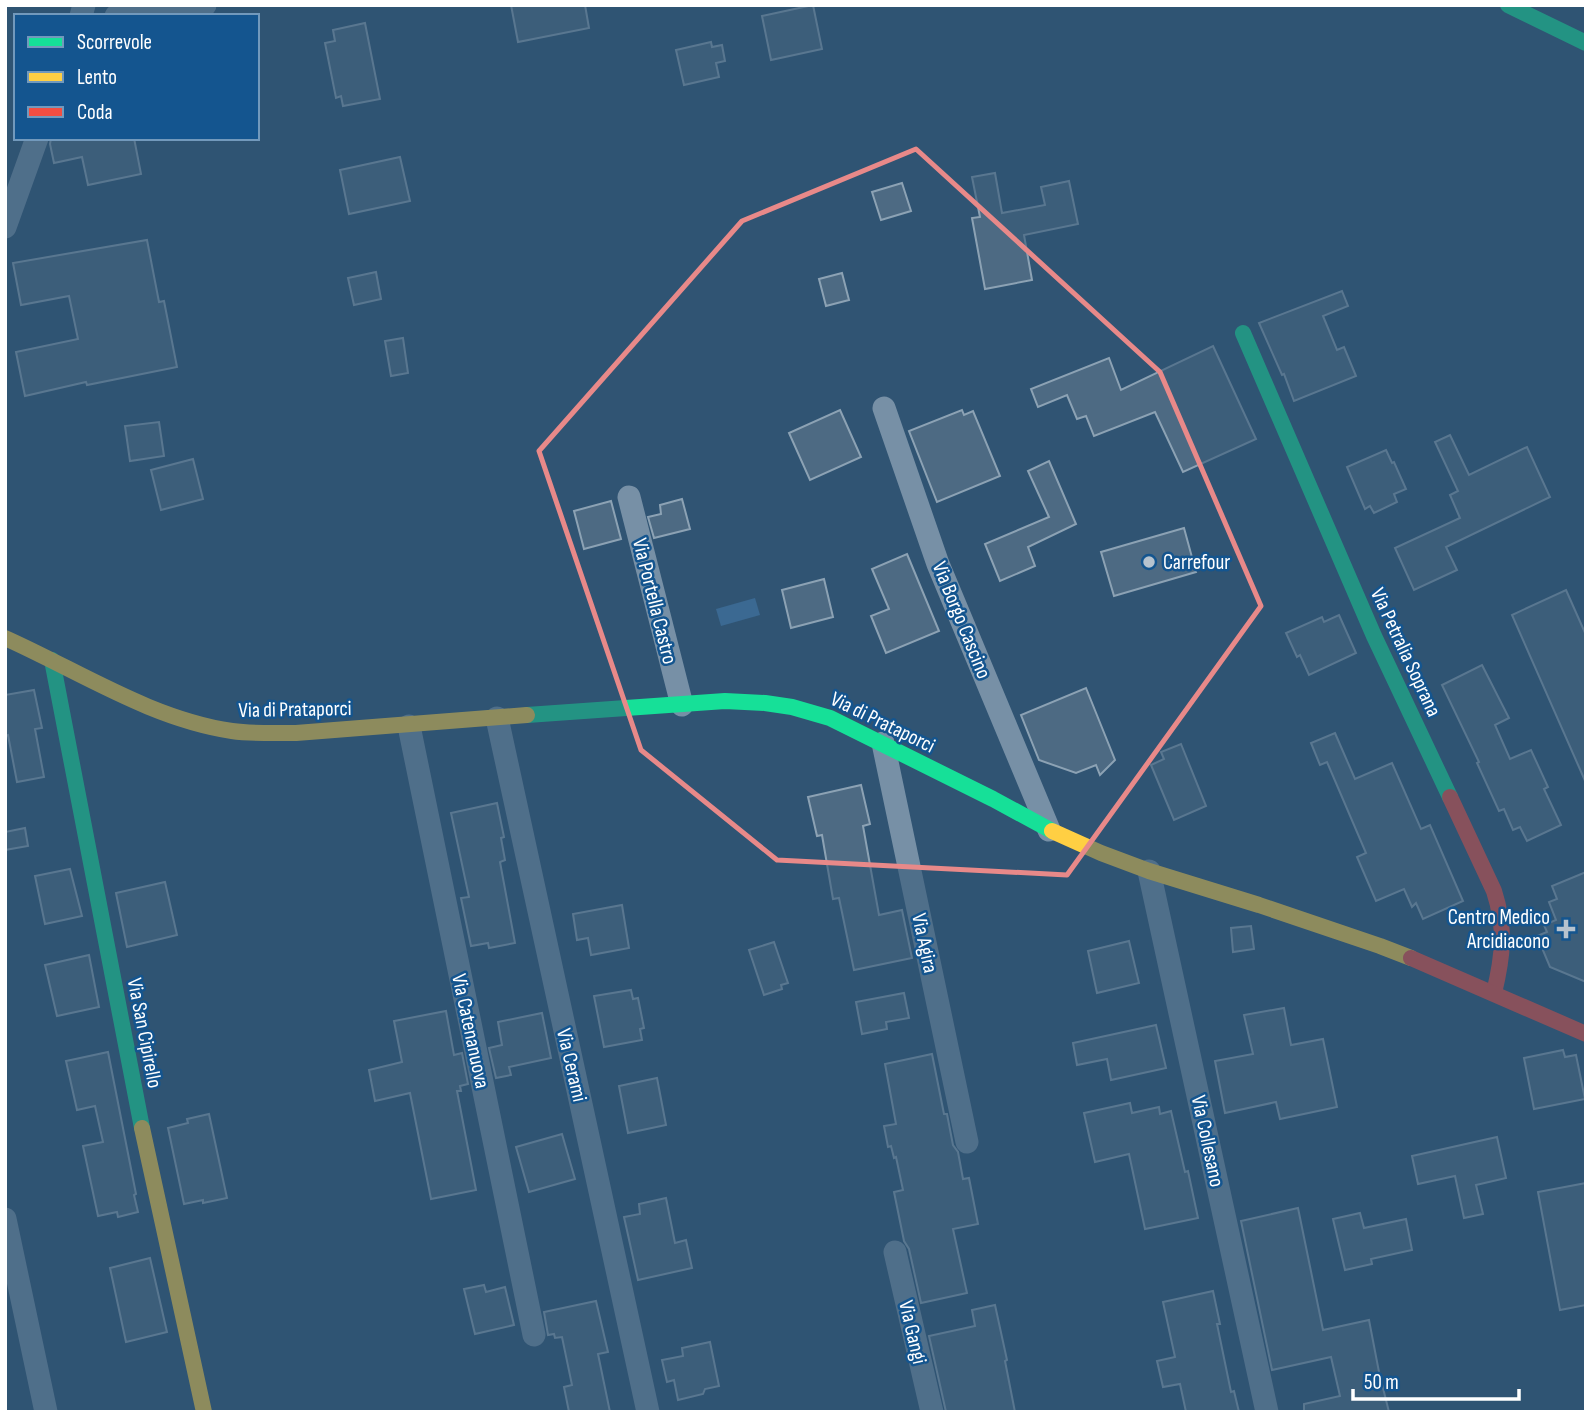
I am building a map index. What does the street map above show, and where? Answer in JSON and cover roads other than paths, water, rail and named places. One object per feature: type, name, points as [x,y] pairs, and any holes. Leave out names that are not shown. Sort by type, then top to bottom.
[{"type":"street","points":[[132,14],[205,5]]},
{"type":"street","points":[[1508,5],[1586,43]]},
{"type":"street","points":[[5,227],[36,140]]},
{"type":"street","name":"Via Petralia Soprana","points":[[1243,333],[1374,636],[1502,912],[1503,959],[1494,993]]},
{"type":"street","name":"Via Borgo Cascino","points":[[884,408],[938,564],[1049,830]]},
{"type":"street","name":"Via Portella Castro","points":[[629,497],[682,705]]},
{"type":"street","name":"Via di Prataporci","points":[[5,638],[135,700],[184,719],[240,732],[289,733],[409,726],[738,701],[811,711],[883,743],[1049,830],[1101,853],[1380,946],[1586,1034]]},
{"type":"street","name":"Via San Cipirello","points":[[52,660],[145,1144],[204,1412]]},
{"type":"street","name":"Via Cerami","points":[[497,718],[648,1412]]},
{"type":"street","name":"Via Catenanuova","points":[[409,726],[534,1335]]},
{"type":"street","name":"Via Agira","points":[[883,743],[967,1142]]},
{"type":"street","name":"Via Collesano","points":[[1149,871],[1267,1412]]},
{"type":"street","points":[[5,1219],[46,1412]]},
{"type":"street","name":"Via Gangi","points":[[895,1252],[932,1412]]},
{"type":"water","points":[[755,598],[760,615],[721,626],[716,609]]},
{"type":"place","name":"Carrefour","points":[[1149,562]]},
{"type":"place","name":"Centro Medico Arcidiacono","points":[[1566,929]]}]
